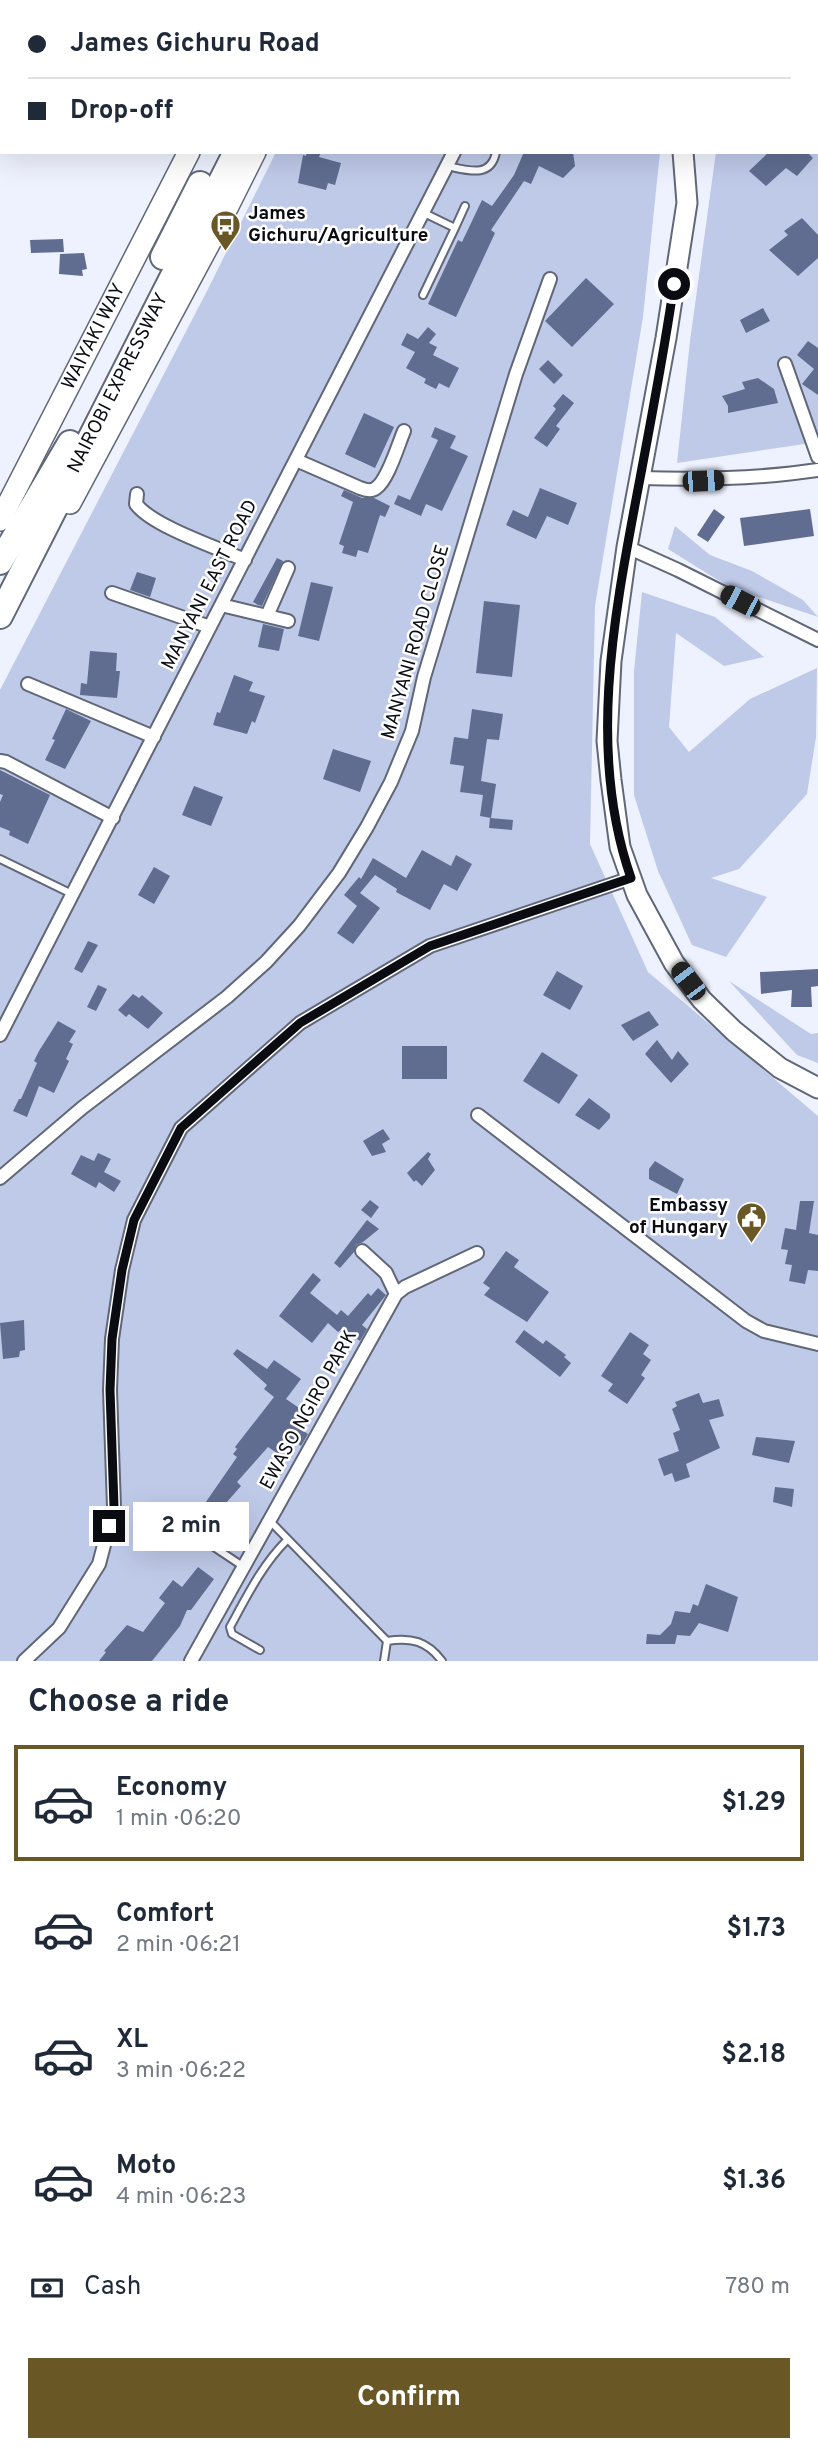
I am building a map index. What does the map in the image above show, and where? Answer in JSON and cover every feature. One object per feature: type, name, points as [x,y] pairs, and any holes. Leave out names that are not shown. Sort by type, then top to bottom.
[{"type":"highway","name":"NAIROBI EXPRESSWAY","points":[[0,616],[216,154]]},
{"type":"highway","name":"NAIROBI EXPRESSWAY","points":[[0,562],[81,439],[235,154]]},
{"type":"main road","name":"WAIYAKI WAY","points":[[0,520],[188,154]]},
{"type":"main road","points":[[0,616],[37,565],[155,346],[254,154]]},
{"type":"main road","points":[[683,154],[687,203],[666,338],[627,547],[611,660],[607,741],[620,847],[637,895],[674,962],[702,1000],[734,1031],[780,1068],[818,1088]]},
{"type":"street","name":"MANYANI EAST ROAD","points":[[0,1035],[4,1016],[114,818],[209,627],[453,154]]},
{"type":"street","name":"MANYANI ROAD CLOSE","points":[[0,1178],[82,1108],[227,997],[299,926],[339,873],[391,782],[412,732],[424,677],[516,374],[550,279]]},
{"type":"street","points":[[785,364],[818,457]]},
{"type":"street","points":[[296,460],[370,491],[383,481],[404,431]]},
{"type":"street","points":[[640,478],[703,481],[771,477],[818,470]]},
{"type":"street","points":[[137,494],[136,504],[145,513],[245,560]]},
{"type":"street","points":[[627,547],[818,639]]},
{"type":"street","points":[[267,616],[288,568]]},
{"type":"street","points":[[112,593],[209,627]]},
{"type":"street","points":[[221,605],[288,621]]},
{"type":"street","points":[[28,684],[154,737]]},
{"type":"street","points":[[0,761],[114,818]]},
{"type":"street","points":[[24,1661],[59,1628],[99,1564],[114,1507],[110,1390],[112,1339],[122,1270],[134,1220],[181,1128],[300,1023],[430,946],[631,878]]},
{"type":"street","points":[[478,1115],[746,1321],[764,1331],[818,1344]]},
{"type":"street","points":[[362,1251],[386,1273],[396,1294],[405,1287],[477,1253]]},
{"type":"street","name":"EWASO NGIRO PARK","points":[[191,1661],[396,1294]]},
{"type":"lane","points":[[447,166],[479,172],[490,167],[495,154]]},
{"type":"lane","points":[[424,295],[465,206]]},
{"type":"lane","points":[[424,213],[455,228]]},
{"type":"lane","points":[[0,859],[73,895]]},
{"type":"lane","points":[[270,1521],[387,1642]]},
{"type":"lane","points":[[184,1527],[244,1567]]},
{"type":"lane","points":[[260,1650],[232,1634],[230,1627],[259,1575],[287,1540]]},
{"type":"lane","points":[[387,1642],[416,1640],[431,1648],[442,1661]]},
{"type":"lane","points":[[384,1661],[387,1642]]},
{"type":"shaded area","points":[[275,154],[660,154],[643,317],[595,606],[590,844],[648,972],[818,1116],[818,1661],[0,1661],[0,690]]},
{"type":"shaded area","points":[[716,154],[818,154],[818,442],[677,463],[690,341]]},
{"type":"shaded area","points":[[675,526],[710,555],[752,571],[803,600],[818,617],[729,587],[668,549]]},
{"type":"shaded area","points":[[642,592],[715,617],[764,657],[724,666],[676,633],[669,727],[689,752],[750,699],[817,668],[816,737],[807,794],[739,869],[711,878],[767,897],[726,957],[692,945],[658,871],[634,795],[634,671]]},
{"type":"shaded area","points":[[729,981],[811,1034],[818,1033],[818,1063],[797,1055]]},
{"type":"building","points":[[320,154],[319,157],[341,163],[335,185],[328,183],[326,190],[298,183],[303,155]]},
{"type":"building","points":[[523,154],[573,154],[575,166],[563,178],[539,166],[531,184],[524,181],[491,230],[495,233],[456,317],[428,304],[458,240],[462,242],[482,200],[492,206],[514,175]]},
{"type":"building","points":[[767,154],[809,154],[813,158],[797,176],[786,168],[766,186],[749,171]]},
{"type":"building","points":[[802,218],[818,235],[818,258],[798,276],[769,250],[788,235],[784,231]]},
{"type":"building","points":[[63,239],[64,252],[31,253],[30,240]]},
{"type":"building","points":[[84,253],[87,269],[82,270],[83,276],[59,274],[60,254]]},
{"type":"building","points":[[586,278],[614,304],[572,347],[545,321]]},
{"type":"building","points":[[763,308],[770,321],[746,333],[740,320]]},
{"type":"building","points":[[428,327],[436,334],[429,343],[437,347],[433,355],[459,368],[449,388],[439,383],[436,389],[424,383],[426,379],[406,368],[415,352],[401,345],[407,333],[418,339]]},
{"type":"building","points":[[808,341],[818,348],[818,395],[802,384],[814,369],[797,355]]},
{"type":"building","points":[[548,360],[563,375],[554,384],[539,369]]},
{"type":"building","points":[[758,378],[774,389],[778,403],[728,413],[728,406],[722,396],[745,389],[742,382]]},
{"type":"building","points":[[563,394],[574,403],[556,426],[560,429],[547,447],[534,438],[556,409],[553,406]]},
{"type":"building","points":[[364,413],[394,427],[375,468],[345,454]]},
{"type":"building","points":[[435,427],[456,436],[450,448],[468,456],[442,511],[426,504],[421,516],[394,504],[398,495],[410,500],[438,440],[431,437]]},
{"type":"building","points":[[540,488],[577,503],[568,525],[547,516],[536,539],[506,525],[513,510],[528,517]]},
{"type":"building","points":[[344,490],[362,498],[374,498],[390,506],[385,517],[380,515],[368,553],[358,550],[356,557],[342,553],[344,546],[339,544],[353,502],[341,496]]},
{"type":"building","points":[[714,509],[725,517],[708,542],[697,535]]},
{"type":"building","points":[[810,509],[814,536],[744,546],[740,518]]},
{"type":"building","points":[[277,558],[283,561],[262,606],[258,605],[253,602]]},
{"type":"building","points":[[137,572],[156,578],[150,597],[130,590]]},
{"type":"building","points":[[311,582],[333,587],[319,641],[298,636]]},
{"type":"building","points":[[484,601],[520,605],[512,677],[476,673]]},
{"type":"building","points":[[263,624],[284,629],[279,651],[258,647]]},
{"type":"building","points":[[90,651],[117,653],[116,671],[120,671],[117,698],[80,695],[81,683],[87,684]]},
{"type":"building","points":[[234,675],[253,682],[249,691],[265,696],[255,723],[252,721],[247,734],[213,725]]},
{"type":"building","points":[[66,709],[91,721],[65,769],[45,760]]},
{"type":"building","points":[[472,709],[503,714],[499,740],[487,739],[481,781],[496,784],[491,818],[480,816],[483,795],[460,792],[464,766],[450,764],[454,737],[468,739]]},
{"type":"building","points":[[333,749],[371,761],[360,792],[323,779]]},
{"type":"building","points":[[0,770],[50,795],[28,844],[9,835],[10,831],[0,827],[0,802],[3,795],[0,794]]},
{"type":"building","points":[[194,786],[223,797],[211,826],[182,815]]},
{"type":"building","points":[[490,818],[513,820],[512,830],[489,828]]},
{"type":"building","points":[[422,850],[451,866],[456,855],[472,864],[457,891],[444,884],[430,910],[396,892],[397,889],[375,875],[360,893],[380,908],[353,944],[337,933],[357,906],[344,895],[359,877],[361,879],[373,858],[406,878]]},
{"type":"building","points":[[154,867],[170,876],[154,904],[138,895]]},
{"type":"building","points":[[88,941],[98,945],[82,973],[74,969]]},
{"type":"building","points":[[818,969],[818,986],[811,987],[812,1007],[791,1007],[792,990],[761,994],[760,972]]},
{"type":"building","points":[[557,971],[583,986],[570,1010],[543,995]]},
{"type":"building","points":[[98,985],[107,989],[96,1011],[87,1007]]},
{"type":"building","points":[[133,994],[139,998],[142,995],[163,1013],[148,1029],[129,1014],[126,1017],[118,1010]]},
{"type":"building","points":[[649,1011],[659,1025],[633,1041],[621,1025]]},
{"type":"building","points":[[58,1021],[76,1031],[69,1042],[73,1044],[66,1059],[69,1061],[54,1093],[39,1086],[27,1117],[13,1111],[37,1063],[34,1061],[39,1051]]},
{"type":"building","points":[[657,1040],[672,1060],[678,1051],[689,1064],[671,1083],[645,1054]]},
{"type":"building","points":[[402,1046],[447,1046],[447,1079],[402,1079]]},
{"type":"building","points":[[542,1052],[578,1075],[559,1104],[523,1081]]},
{"type":"building","points":[[589,1098],[610,1114],[610,1118],[599,1130],[575,1115]]},
{"type":"building","points":[[383,1129],[390,1139],[382,1144],[386,1152],[372,1156],[363,1141]]},
{"type":"building","points":[[428,1152],[431,1154],[428,1159],[435,1170],[422,1186],[416,1180],[414,1182],[407,1173]]},
{"type":"building","points":[[98,1153],[111,1159],[104,1172],[121,1181],[114,1192],[99,1182],[96,1188],[71,1174],[81,1155],[94,1161]]},
{"type":"building","points":[[655,1161],[684,1179],[677,1194],[649,1179],[649,1169]]},
{"type":"building","points":[[370,1200],[379,1207],[371,1218],[361,1210]]},
{"type":"building","points":[[800,1201],[814,1201],[809,1233],[818,1235],[818,1271],[808,1270],[805,1284],[789,1281],[792,1265],[785,1264],[788,1250],[781,1249],[785,1228],[796,1230]]},
{"type":"building","points":[[367,1220],[379,1229],[356,1245],[354,1252],[340,1268],[334,1263]]},
{"type":"building","points":[[506,1251],[519,1260],[514,1267],[549,1292],[527,1322],[484,1295],[490,1288],[483,1283]]},
{"type":"building","points":[[313,1273],[321,1280],[310,1293],[337,1315],[341,1310],[348,1316],[368,1293],[371,1296],[378,1288],[386,1295],[362,1325],[367,1329],[360,1341],[342,1329],[338,1332],[328,1323],[312,1343],[279,1316]]},
{"type":"building","points":[[24,1320],[25,1350],[20,1351],[19,1357],[3,1359],[0,1323]]},
{"type":"building","points":[[524,1330],[543,1344],[546,1340],[566,1355],[564,1357],[571,1363],[560,1377],[515,1342]]},
{"type":"building","points":[[630,1332],[649,1345],[643,1354],[651,1360],[641,1375],[645,1378],[627,1404],[608,1391],[613,1384],[601,1376]]},
{"type":"building","points":[[237,1349],[267,1369],[274,1360],[301,1379],[286,1399],[305,1412],[296,1426],[308,1434],[301,1446],[294,1441],[283,1457],[268,1447],[237,1482],[241,1486],[211,1520],[199,1512],[237,1457],[233,1454],[237,1449],[235,1447],[274,1397],[264,1389],[267,1385],[233,1354]]},
{"type":"building","points":[[699,1393],[703,1403],[719,1399],[724,1416],[709,1420],[720,1448],[686,1464],[690,1477],[675,1482],[672,1473],[664,1476],[658,1459],[679,1451],[673,1433],[680,1430],[672,1409],[677,1406],[675,1402]]},
{"type":"building","points":[[756,1437],[795,1441],[789,1463],[752,1455]]},
{"type":"building","points":[[775,1487],[794,1489],[792,1507],[773,1502]]},
{"type":"building","points":[[198,1567],[214,1579],[191,1610],[187,1610],[180,1626],[152,1661],[99,1661],[106,1652],[104,1651],[127,1625],[143,1632],[165,1603],[159,1598],[173,1580],[182,1587]]},
{"type":"building","points":[[706,1584],[738,1597],[728,1632],[699,1623],[690,1636],[677,1635],[675,1644],[646,1644],[647,1634],[660,1635],[671,1624],[675,1611],[690,1613],[693,1604],[698,1606]]},
{"type":"place","name":"James Gichuru/Agriculture","points":[[225,252]]},
{"type":"place","name":"Embassy of Hungary","points":[[751,1244]]},
{"type":"route","points":[[109,1526],[114,1507],[110,1390],[112,1339],[122,1270],[134,1220],[181,1128],[300,1023],[430,946],[631,878],[620,847],[607,741],[611,660],[627,547],[674,284]]}]
